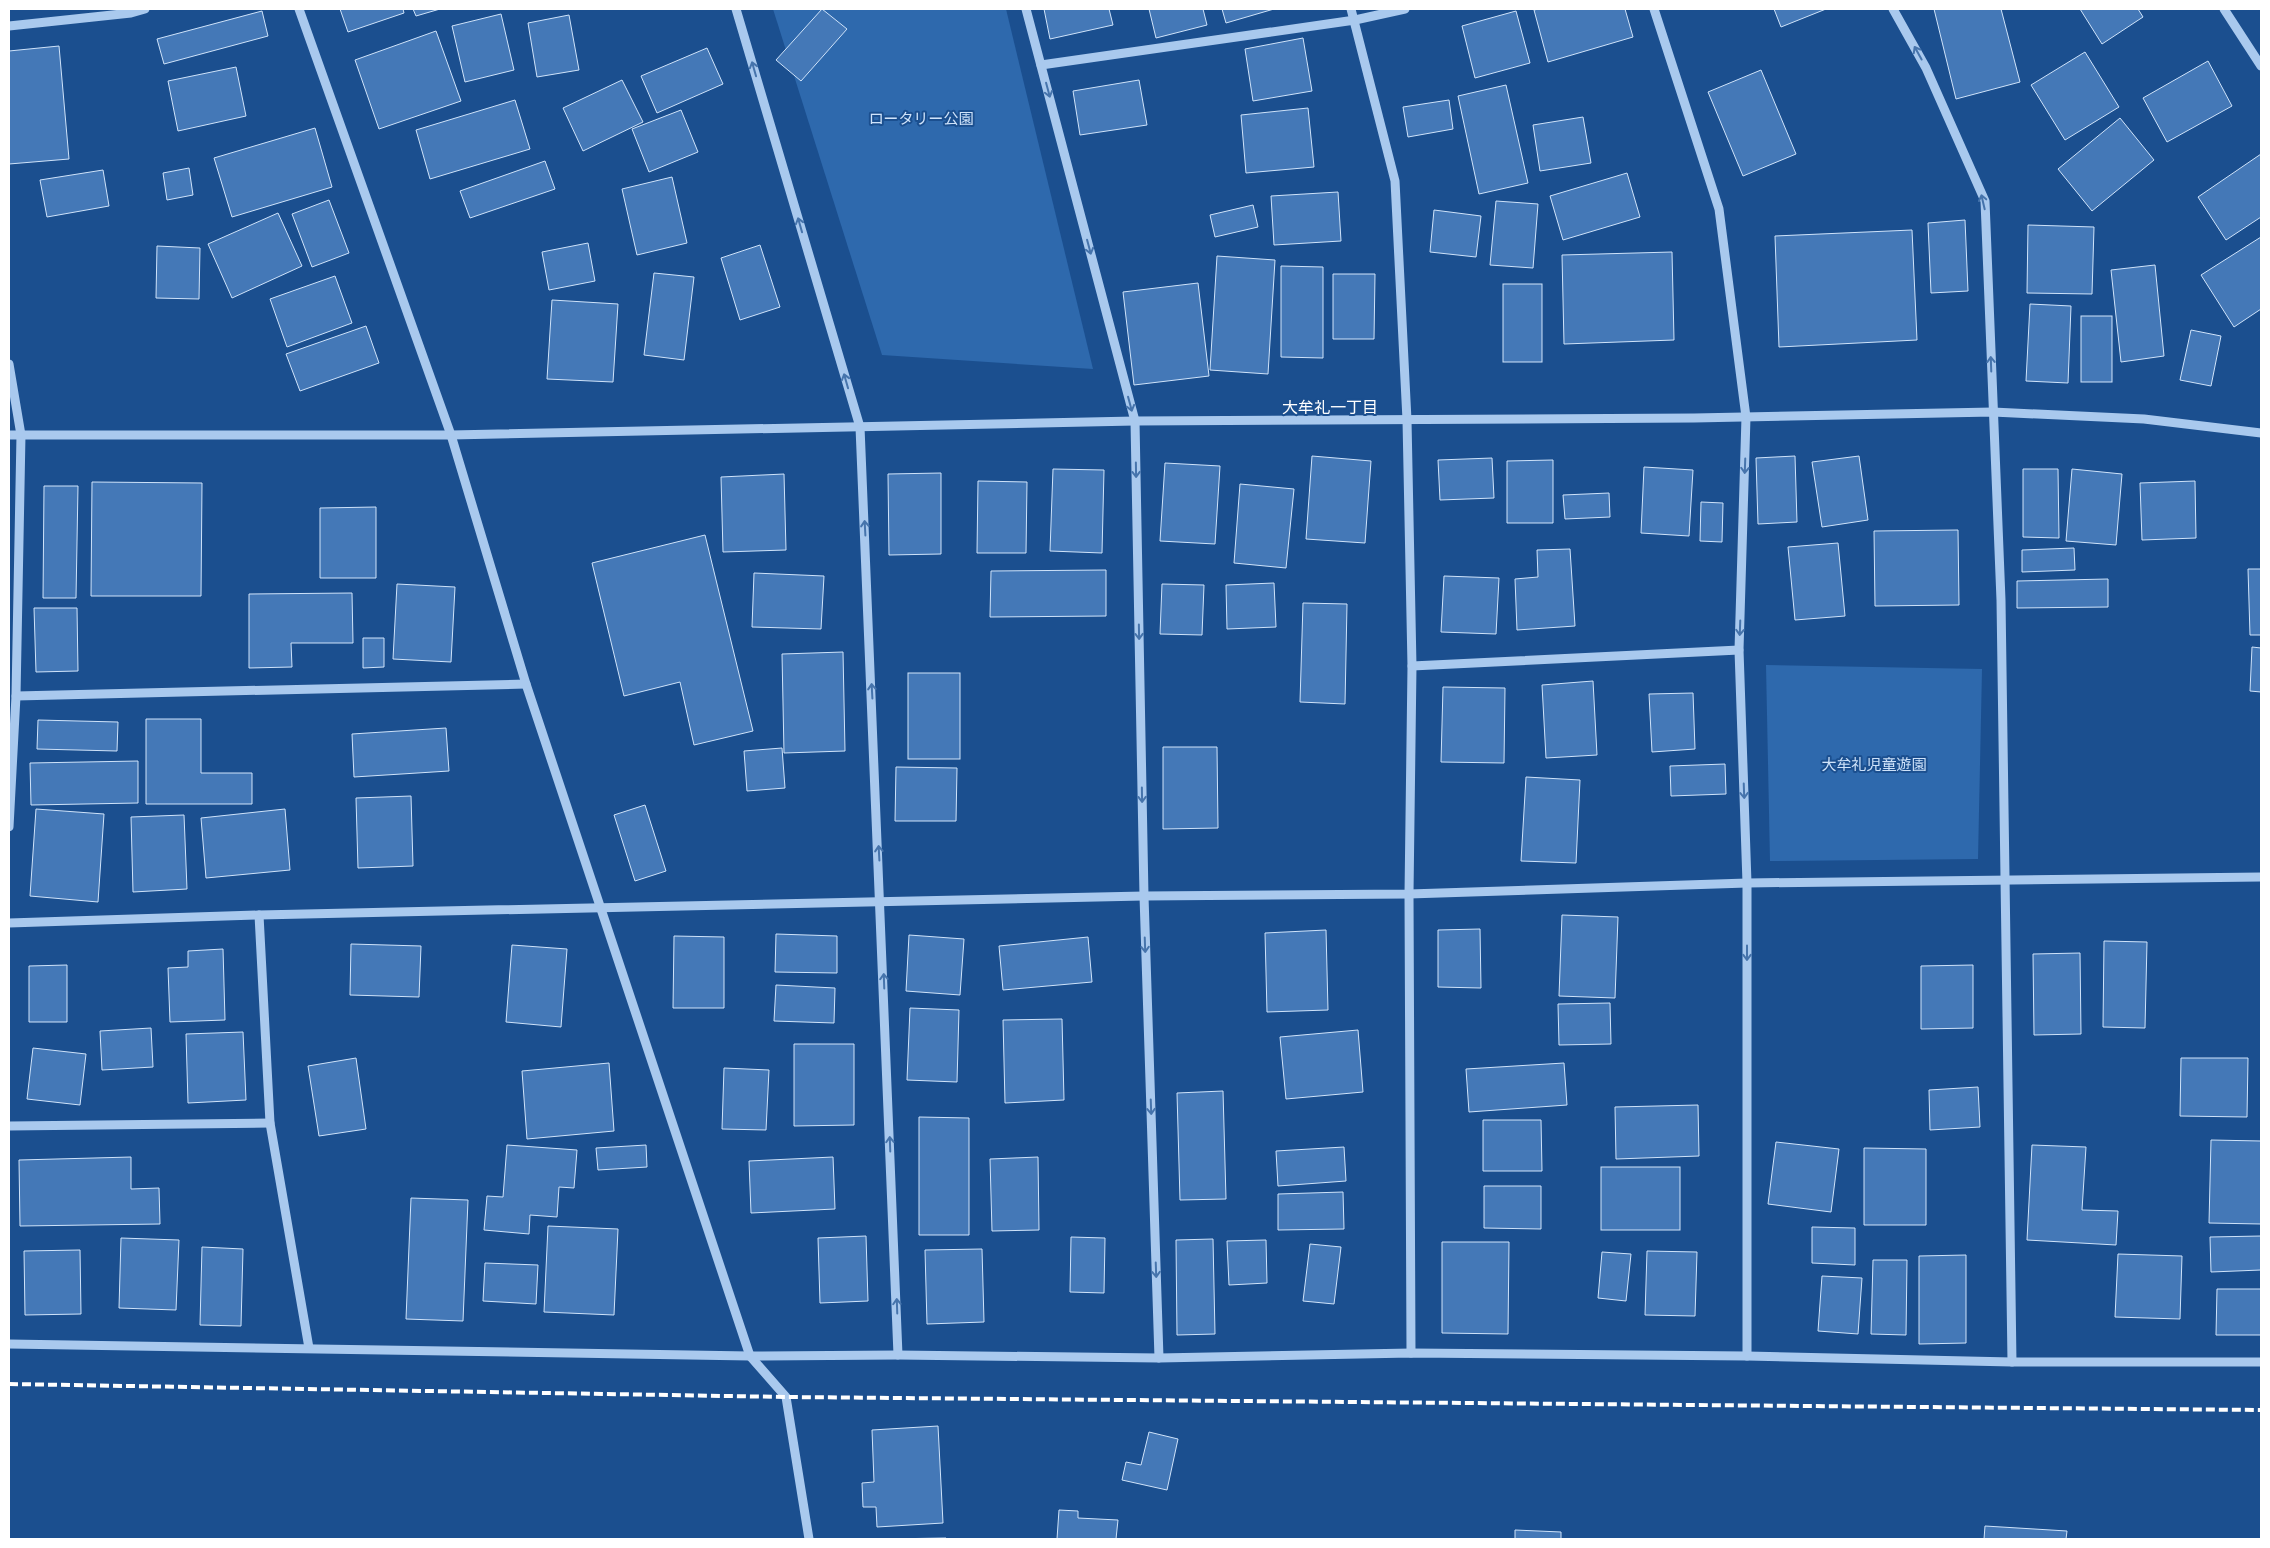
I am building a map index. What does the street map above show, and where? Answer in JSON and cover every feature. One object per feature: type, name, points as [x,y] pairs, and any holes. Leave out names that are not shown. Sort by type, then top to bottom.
[{"type":"street","points":[[9,26],[131,13],[145,9]]},
{"type":"street","points":[[299,9],[451,435],[526,684],[750,1356],[786,1397],[809,1539]]},
{"type":"street","points":[[736,9],[860,427],[881,902],[898,1355]]},
{"type":"street","points":[[1026,9],[1135,421],[1144,896],[1159,1358]]},
{"type":"street","points":[[1351,9],[1395,181],[1407,420],[1412,666],[1409,894],[1411,1353]]},
{"type":"street","points":[[1041,65],[1355,20],[1404,9]]},
{"type":"street","points":[[1654,9],[1719,209],[1746,417],[1739,650],[1746,882],[1747,1356]]},
{"type":"street","points":[[1893,9],[1926,68],[1985,201],[2002,600],[2004,880],[2012,1362]]},
{"type":"street","points":[[2224,9],[2261,66]]},
{"type":"street","points":[[9,364],[21,435],[16,696],[9,827]]},
{"type":"street","points":[[9,435],[451,435],[1135,421],[1746,417],[1993,412],[2144,419],[2261,433]]},
{"type":"street","points":[[1412,666],[1739,650]]},
{"type":"street","points":[[16,696],[526,684]]},
{"type":"street","points":[[9,922],[1144,896],[1409,894],[1746,882],[2261,877]]},
{"type":"street","points":[[259,915],[270,1123],[309,1348]]},
{"type":"street","points":[[9,1126],[270,1123]]},
{"type":"street","points":[[9,1344],[750,1356],[898,1355],[1159,1358],[1411,1353],[1747,1356],[2012,1362],[2261,1362]]},
{"type":"green space","name":"ロータリー公園","points":[[773,9],[1006,9],[1093,369],[882,355]]},
{"type":"green space","name":"大牟礼児童遊園","points":[[1766,665],[1982,669],[1978,859],[1770,861]]},
{"type":"building","points":[[340,9],[403,9],[404,13],[348,32]]},
{"type":"building","points":[[413,9],[440,9],[416,16]]},
{"type":"building","points":[[822,9],[847,29],[801,81],[776,60]]},
{"type":"building","points":[[1044,9],[1109,9],[1113,25],[1050,39]]},
{"type":"building","points":[[1149,9],[1203,9],[1207,25],[1156,38]]},
{"type":"building","points":[[1222,9],[1274,9],[1226,23]]},
{"type":"building","points":[[1625,9],[1633,37],[1548,62],[1534,10]]},
{"type":"building","points":[[1774,9],[1826,9],[1781,27]]},
{"type":"building","points":[[1934,9],[2001,9],[2020,82],[1956,99]]},
{"type":"building","points":[[2080,9],[2138,9],[2143,17],[2102,44]]},
{"type":"building","points":[[262,11],[268,36],[164,64],[157,39]]},
{"type":"building","points":[[1516,11],[1530,63],[1475,78],[1462,26]]},
{"type":"building","points":[[501,14],[514,70],[465,82],[452,26]]},
{"type":"building","points":[[569,15],[579,70],[537,77],[528,23]]},
{"type":"building","points":[[436,31],[461,101],[379,129],[355,60]]},
{"type":"building","points":[[1303,38],[1312,91],[1253,101],[1245,49]]},
{"type":"building","points":[[59,46],[69,159],[9,164],[9,51]]},
{"type":"building","points":[[707,48],[723,84],[657,113],[641,76]]},
{"type":"building","points":[[2085,52],[2119,107],[2065,140],[2031,85]]},
{"type":"building","points":[[2208,61],[2232,106],[2167,142],[2143,98]]},
{"type":"building","points":[[236,67],[246,116],[178,131],[168,81]]},
{"type":"building","points":[[1761,70],[1796,154],[1743,176],[1708,92]]},
{"type":"building","points":[[622,80],[643,122],[583,151],[563,108]]},
{"type":"building","points":[[1139,80],[1147,125],[1080,135],[1073,91]]},
{"type":"building","points":[[1506,85],[1528,183],[1479,194],[1458,96]]},
{"type":"building","points":[[515,100],[530,149],[430,179],[416,130]]},
{"type":"building","points":[[1449,100],[1453,129],[1408,137],[1403,107]]},
{"type":"building","points":[[1308,108],[1314,167],[1246,173],[1241,115]]},
{"type":"building","points":[[681,110],[698,152],[649,172],[632,129]]},
{"type":"building","points":[[1583,117],[1591,163],[1540,171],[1533,125]]},
{"type":"building","points":[[2120,118],[2154,160],[2092,211],[2058,169]]},
{"type":"building","points":[[315,128],[332,187],[232,217],[214,158]]},
{"type":"building","points":[[2261,154],[2261,217],[2226,240],[2198,197]]},
{"type":"building","points":[[545,161],[555,189],[470,218],[460,191]]},
{"type":"building","points":[[189,168],[193,195],[167,200],[163,173]]},
{"type":"building","points":[[103,170],[109,206],[47,217],[40,180]]},
{"type":"building","points":[[1627,173],[1640,217],[1563,240],[1550,196]]},
{"type":"building","points":[[672,177],[687,243],[637,255],[622,189]]},
{"type":"building","points":[[1338,192],[1341,241],[1274,245],[1271,196]]},
{"type":"building","points":[[329,200],[349,253],[312,267],[292,214]]},
{"type":"building","points":[[1496,201],[1538,204],[1533,268],[1490,265]]},
{"type":"building","points":[[1253,205],[1258,227],[1215,237],[1210,215]]},
{"type":"building","points":[[1434,210],[1481,216],[1476,257],[1430,252]]},
{"type":"building","points":[[278,213],[302,266],[232,298],[208,244]]},
{"type":"building","points":[[1965,220],[1968,291],[1931,293],[1928,223]]},
{"type":"building","points":[[2028,225],[2094,227],[2092,294],[2027,293]]},
{"type":"building","points":[[1912,230],[1917,340],[1779,347],[1775,236]]},
{"type":"building","points":[[2261,237],[2261,309],[2234,327],[2201,275]]},
{"type":"building","points":[[588,243],[595,281],[549,290],[542,252]]},
{"type":"building","points":[[760,245],[780,307],[740,320],[721,258]]},
{"type":"building","points":[[157,246],[200,248],[199,299],[156,298]]},
{"type":"building","points":[[1672,252],[1674,340],[1564,344],[1562,255]]},
{"type":"building","points":[[1217,256],[1275,260],[1268,374],[1210,370]]},
{"type":"building","points":[[2155,265],[2164,356],[2121,362],[2111,270]]},
{"type":"building","points":[[1281,266],[1323,267],[1323,358],[1281,357]]},
{"type":"building","points":[[654,273],[694,277],[684,360],[644,355]]},
{"type":"building","points":[[1333,274],[1375,274],[1374,339],[1333,339]]},
{"type":"building","points":[[335,276],[352,323],[287,347],[270,299]]},
{"type":"building","points":[[1198,283],[1209,376],[1134,385],[1123,292]]},
{"type":"building","points":[[1503,284],[1542,284],[1542,362],[1503,362]]},
{"type":"building","points":[[552,300],[618,304],[613,382],[547,379]]},
{"type":"building","points":[[2030,304],[2071,306],[2068,383],[2026,381]]},
{"type":"building","points":[[2081,316],[2112,316],[2112,382],[2081,382]]},
{"type":"building","points":[[366,326],[379,363],[300,391],[286,354]]},
{"type":"building","points":[[2191,330],[2221,336],[2211,386],[2180,380]]},
{"type":"building","points":[[1312,456],[1371,461],[1365,543],[1306,539]]},
{"type":"building","points":[[1795,456],[1797,522],[1758,524],[1756,458]]},
{"type":"building","points":[[1859,456],[1868,520],[1822,527],[1812,462]]},
{"type":"building","points":[[1492,458],[1494,498],[1440,500],[1438,460]]},
{"type":"building","points":[[1553,460],[1553,523],[1507,523],[1507,461]]},
{"type":"building","points":[[1165,463],[1220,466],[1215,544],[1160,541]]},
{"type":"building","points":[[1644,467],[1693,470],[1689,536],[1641,533]]},
{"type":"building","points":[[1053,469],[1104,470],[1102,553],[1050,551]]},
{"type":"building","points":[[2023,469],[2058,469],[2059,538],[2023,537]]},
{"type":"building","points":[[2072,469],[2122,474],[2116,545],[2066,541]]},
{"type":"building","points":[[941,473],[941,554],[889,555],[888,474]]},
{"type":"building","points":[[784,474],[786,550],[723,552],[721,477]]},
{"type":"building","points":[[978,481],[1027,482],[1026,553],[977,553]]},
{"type":"building","points":[[2195,481],[2196,538],[2142,540],[2140,483]]},
{"type":"building","points":[[92,482],[202,483],[201,596],[91,596]]},
{"type":"building","points":[[1240,484],[1294,489],[1286,568],[1234,563]]},
{"type":"building","points":[[44,486],[78,486],[76,598],[43,598]]},
{"type":"building","points":[[1609,493],[1610,517],[1565,519],[1563,495]]},
{"type":"building","points":[[1701,502],[1723,503],[1722,542],[1700,541]]},
{"type":"building","points":[[376,507],[376,578],[320,578],[320,508]]},
{"type":"building","points":[[1958,530],[1959,605],[1875,606],[1874,531]]},
{"type":"building","points":[[705,535],[753,731],[694,745],[680,682],[624,696],[592,563]]},
{"type":"building","points":[[1838,543],[1845,616],[1795,620],[1788,547]]},
{"type":"building","points":[[2074,548],[2075,570],[2022,572],[2022,550]]},
{"type":"building","points":[[1570,549],[1575,626],[1517,630],[1515,579],[1538,577],[1537,550]]},
{"type":"building","points":[[2248,569],[2261,569],[2261,635],[2250,635]]},
{"type":"building","points":[[1106,570],[1106,616],[990,617],[991,571]]},
{"type":"building","points":[[754,573],[824,576],[821,629],[752,627]]},
{"type":"building","points":[[1444,576],[1499,578],[1496,634],[1441,632]]},
{"type":"building","points":[[2108,579],[2108,607],[2017,608],[2017,581]]},
{"type":"building","points":[[1274,583],[1276,627],[1227,629],[1226,585]]},
{"type":"building","points":[[397,584],[455,587],[451,662],[393,659]]},
{"type":"building","points":[[1162,584],[1204,585],[1202,635],[1160,634]]},
{"type":"building","points":[[352,593],[353,643],[291,643],[292,667],[249,668],[249,594]]},
{"type":"building","points":[[1303,603],[1347,604],[1345,704],[1300,702]]},
{"type":"building","points":[[34,608],[77,608],[78,671],[36,672]]},
{"type":"building","points":[[363,638],[384,638],[384,667],[363,668]]},
{"type":"building","points":[[2252,647],[2261,648],[2261,692],[2250,691]]},
{"type":"building","points":[[843,652],[845,751],[784,753],[782,654]]},
{"type":"building","points":[[908,673],[960,673],[960,759],[908,759]]},
{"type":"building","points":[[1593,681],[1597,755],[1546,758],[1542,685]]},
{"type":"building","points":[[1443,687],[1505,688],[1504,763],[1441,762]]},
{"type":"building","points":[[1693,693],[1695,749],[1652,752],[1649,694]]},
{"type":"building","points":[[146,719],[201,719],[201,773],[252,773],[252,804],[146,804]]},
{"type":"building","points":[[38,720],[118,722],[117,751],[37,749]]},
{"type":"building","points":[[446,728],[449,771],[354,777],[352,734]]},
{"type":"building","points":[[1163,747],[1217,747],[1218,828],[1163,829]]},
{"type":"building","points":[[782,748],[785,788],[747,791],[744,751]]},
{"type":"building","points":[[138,761],[138,803],[31,805],[30,763]]},
{"type":"building","points":[[1725,764],[1726,794],[1671,796],[1670,766]]},
{"type":"building","points":[[896,767],[957,768],[956,821],[895,821]]},
{"type":"building","points":[[1526,777],[1580,780],[1576,863],[1521,861]]},
{"type":"building","points":[[411,796],[413,866],[358,868],[356,798]]},
{"type":"building","points":[[645,805],[666,871],[635,881],[614,815]]},
{"type":"building","points":[[36,809],[104,814],[98,902],[30,896]]},
{"type":"building","points":[[285,809],[290,870],[206,878],[201,818]]},
{"type":"building","points":[[184,815],[187,889],[133,892],[131,817]]},
{"type":"building","points":[[1562,915],[1618,917],[1615,998],[1559,996]]},
{"type":"building","points":[[1480,929],[1481,988],[1438,987],[1438,930]]},
{"type":"building","points":[[1326,930],[1328,1010],[1267,1012],[1265,933]]},
{"type":"building","points":[[776,934],[837,936],[837,973],[775,972]]},
{"type":"building","points":[[909,935],[964,939],[960,995],[906,991]]},
{"type":"building","points":[[674,936],[724,937],[724,1008],[673,1008]]},
{"type":"building","points":[[1088,937],[1092,982],[1003,990],[999,946]]},
{"type":"building","points":[[2104,941],[2147,942],[2145,1028],[2103,1027]]},
{"type":"building","points":[[351,944],[421,946],[419,997],[350,995]]},
{"type":"building","points":[[512,945],[567,949],[561,1027],[506,1022]]},
{"type":"building","points":[[223,949],[225,1020],[170,1022],[168,968],[188,967],[188,951]]},
{"type":"building","points":[[2080,953],[2081,1034],[2034,1035],[2033,954]]},
{"type":"building","points":[[67,965],[67,1022],[29,1022],[29,966]]},
{"type":"building","points":[[1973,965],[1973,1028],[1921,1029],[1921,966]]},
{"type":"building","points":[[776,985],[835,988],[834,1023],[774,1021]]},
{"type":"building","points":[[1610,1003],[1611,1044],[1559,1045],[1558,1004]]},
{"type":"building","points":[[910,1008],[959,1010],[957,1082],[907,1080]]},
{"type":"building","points":[[1062,1019],[1064,1100],[1005,1103],[1003,1020]]},
{"type":"building","points":[[151,1028],[153,1067],[102,1070],[100,1031]]},
{"type":"building","points":[[1358,1030],[1363,1092],[1286,1099],[1280,1037]]},
{"type":"building","points":[[243,1032],[246,1100],[188,1103],[186,1034]]},
{"type":"building","points":[[794,1044],[854,1044],[854,1125],[794,1126]]},
{"type":"building","points":[[33,1048],[86,1054],[80,1105],[27,1099]]},
{"type":"building","points":[[356,1058],[366,1129],[319,1136],[308,1066]]},
{"type":"building","points":[[2181,1058],[2248,1058],[2247,1117],[2180,1116]]},
{"type":"building","points":[[609,1063],[614,1131],[527,1139],[522,1071]]},
{"type":"building","points":[[1564,1063],[1567,1105],[1469,1112],[1466,1069]]},
{"type":"building","points":[[724,1068],[769,1070],[766,1130],[722,1129]]},
{"type":"building","points":[[1978,1087],[1980,1127],[1930,1130],[1929,1090]]},
{"type":"building","points":[[1223,1091],[1226,1199],[1180,1200],[1177,1093]]},
{"type":"building","points":[[1698,1105],[1699,1156],[1616,1159],[1615,1107]]},
{"type":"building","points":[[919,1117],[969,1118],[969,1235],[919,1235]]},
{"type":"building","points":[[1483,1120],[1541,1120],[1542,1171],[1483,1171]]},
{"type":"building","points":[[2211,1140],[2261,1141],[2261,1224],[2209,1223]]},
{"type":"building","points":[[1776,1142],[1839,1149],[1831,1212],[1768,1204]]},
{"type":"building","points":[[507,1145],[577,1150],[574,1188],[559,1187],[557,1217],[530,1215],[529,1234],[484,1230],[487,1196],[503,1197]]},
{"type":"building","points":[[646,1145],[647,1167],[598,1170],[596,1148]]},
{"type":"building","points":[[2032,1145],[2086,1147],[2082,1210],[2118,1211],[2116,1245],[2027,1240]]},
{"type":"building","points":[[1344,1147],[1346,1181],[1278,1186],[1276,1151]]},
{"type":"building","points":[[1864,1148],[1926,1149],[1926,1225],[1864,1225]]},
{"type":"building","points":[[131,1157],[131,1189],[159,1188],[160,1224],[20,1226],[19,1160]]},
{"type":"building","points":[[833,1157],[835,1209],[751,1213],[749,1161]]},
{"type":"building","points":[[1038,1157],[1039,1230],[992,1231],[990,1159]]},
{"type":"building","points":[[1601,1167],[1680,1167],[1680,1230],[1601,1230]]},
{"type":"building","points":[[1484,1186],[1541,1186],[1541,1229],[1484,1228]]},
{"type":"building","points":[[1343,1192],[1344,1229],[1278,1230],[1278,1194]]},
{"type":"building","points":[[411,1198],[468,1200],[463,1321],[406,1319]]},
{"type":"building","points":[[548,1226],[618,1229],[614,1315],[544,1312]]},
{"type":"building","points":[[1812,1227],[1855,1228],[1855,1265],[1812,1263]]},
{"type":"building","points":[[866,1236],[868,1301],[820,1303],[818,1238]]},
{"type":"building","points":[[2261,1236],[2261,1270],[2211,1272],[2210,1237]]},
{"type":"building","points":[[1071,1237],[1105,1238],[1104,1293],[1070,1292]]},
{"type":"building","points":[[121,1238],[179,1240],[176,1310],[119,1308]]},
{"type":"building","points":[[1213,1239],[1215,1334],[1177,1335],[1176,1240]]},
{"type":"building","points":[[1266,1240],[1267,1283],[1229,1285],[1227,1241]]},
{"type":"building","points":[[1442,1242],[1509,1242],[1508,1334],[1442,1333]]},
{"type":"building","points":[[1310,1244],[1341,1247],[1334,1304],[1303,1301]]},
{"type":"building","points":[[202,1247],[243,1249],[241,1326],[200,1325]]},
{"type":"building","points":[[982,1249],[984,1322],[927,1324],[925,1250]]},
{"type":"building","points":[[80,1250],[81,1314],[25,1315],[24,1251]]},
{"type":"building","points":[[1647,1251],[1697,1252],[1695,1316],[1645,1315]]},
{"type":"building","points":[[1602,1252],[1631,1254],[1626,1301],[1598,1298]]},
{"type":"building","points":[[2118,1254],[2182,1256],[2180,1319],[2115,1317]]},
{"type":"building","points":[[1966,1255],[1966,1343],[1919,1344],[1919,1256]]},
{"type":"building","points":[[1873,1260],[1907,1260],[1906,1335],[1871,1334]]},
{"type":"building","points":[[485,1263],[538,1265],[536,1304],[483,1301]]},
{"type":"building","points":[[1822,1276],[1862,1278],[1858,1334],[1818,1331]]},
{"type":"building","points":[[2217,1289],[2261,1289],[2261,1335],[2216,1335]]},
{"type":"building","points":[[938,1426],[943,1523],[877,1527],[876,1507],[863,1507],[862,1483],[874,1482],[872,1430]]},
{"type":"building","points":[[1149,1432],[1178,1439],[1167,1490],[1122,1480],[1126,1462],[1141,1465]]},
{"type":"building","points":[[1059,1510],[1078,1511],[1078,1518],[1118,1520],[1116,1539],[1057,1539]]},
{"type":"building","points":[[1985,1526],[2067,1531],[2066,1539],[1984,1539]]},
{"type":"building","points":[[1515,1530],[1561,1532],[1561,1539],[1515,1539]]},
{"type":"building","points":[[946,1538],[946,1539],[885,1539]]},
{"type":"railway","points":[[9,1384],[786,1397],[2261,1410]]},
{"type":"district","name":"大牟礼一丁目","points":[[1330,407]]}]
